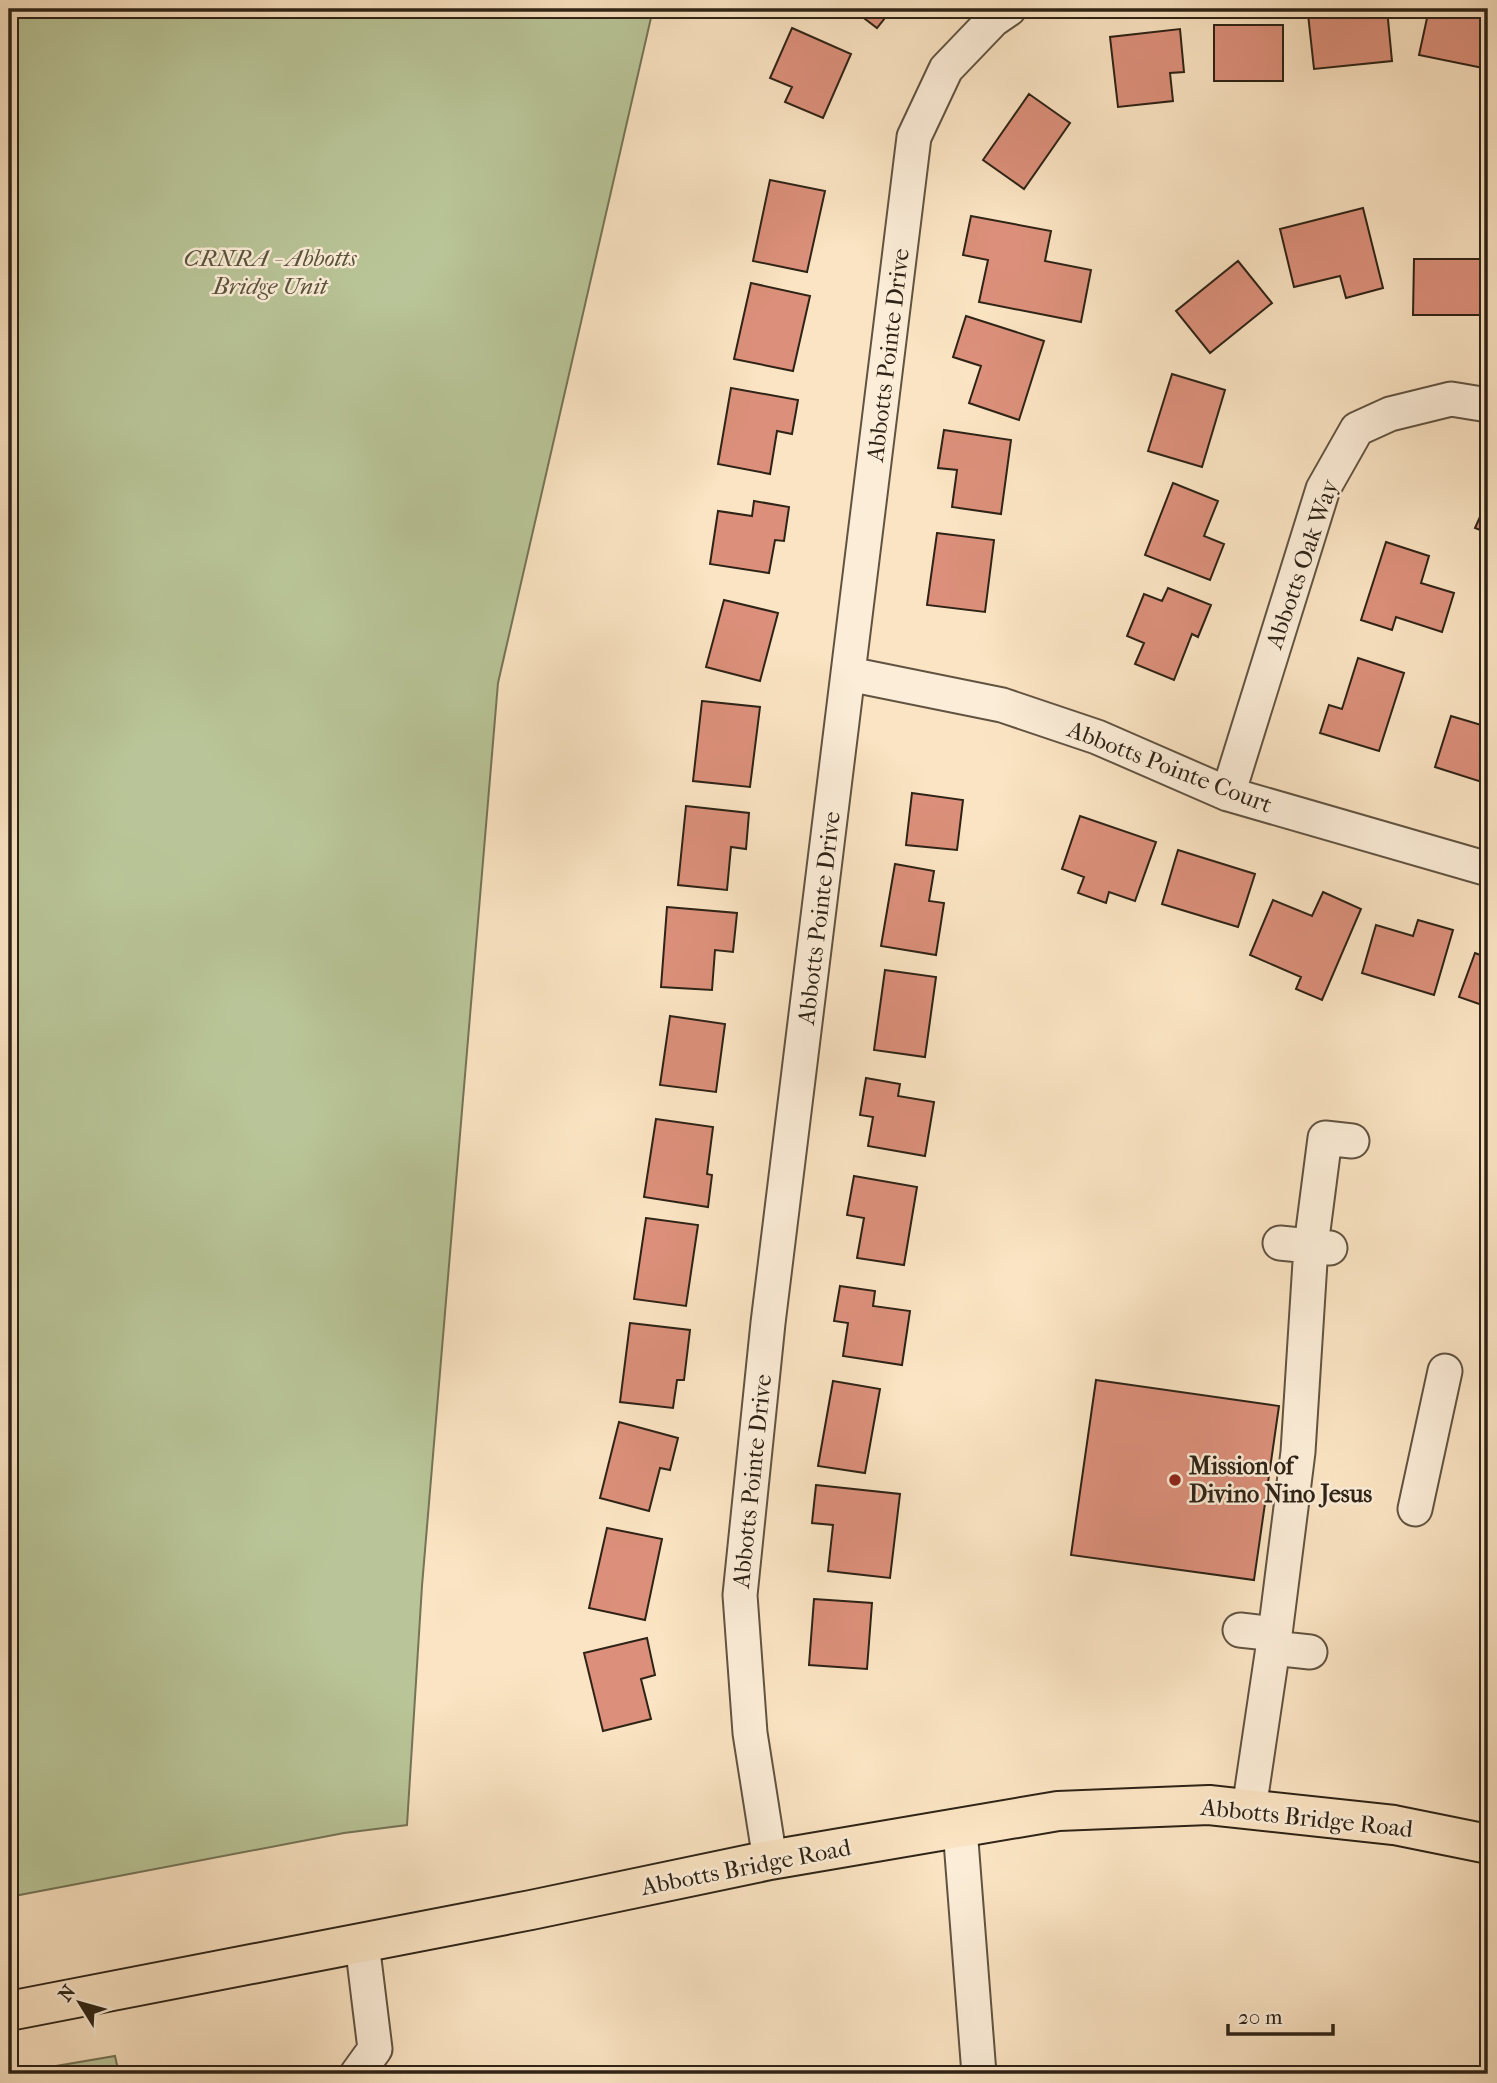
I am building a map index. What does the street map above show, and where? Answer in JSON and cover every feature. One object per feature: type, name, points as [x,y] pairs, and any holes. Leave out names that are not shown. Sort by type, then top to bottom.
[{"type":"main road","name":"Abbotts Bridge Road","points":[[9,2011],[770,1860],[1058,1811],[1209,1805],[1394,1825],[1488,1844]]},
{"type":"street","name":"Abbotts Pointe Drive","points":[[770,1860],[750,1733],[740,1595],[768,1323],[914,137],[946,69],[993,20],[1009,9]]},
{"type":"street","name":"Abbotts Oak Way","points":[[1228,794],[1322,489],[1357,429],[1390,414],[1451,399],[1488,405]]},
{"type":"street","name":"Abbotts Pointe Court","points":[[849,674],[1002,705],[1097,737],[1228,794],[1488,869]]},
{"type":"street","points":[[1249,1809],[1274,1641],[1297,1452],[1306,1340],[1307,1246],[1339,1139]]},
{"type":"street","points":[[1415,1509],[1445,1371]]},
{"type":"street","points":[[1240,1630],[1310,1652]]},
{"type":"street","points":[[960,1828],[979,2074]]},
{"type":"street","points":[[357,2074],[375,2049],[362,1943]]},
{"type":"green space","name":"CRNRA - Abbotts Bridge Unit","points":[[9,9],[653,9],[498,683],[422,1586],[407,1825],[344,1833],[9,1897]]},
{"type":"green space","points":[[115,2056],[119,2074],[9,2074]]},
{"type":"building","points":[[852,9],[892,9],[877,28]]},
{"type":"building","points":[[1387,9],[1392,61],[1314,69],[1308,14]]},
{"type":"building","points":[[1429,9],[1488,11],[1488,69],[1419,55]]},
{"type":"building","points":[[1214,25],[1283,25],[1283,81],[1214,81]]},
{"type":"building","points":[[792,28],[851,54],[823,118],[785,102],[792,87],[770,78]]},
{"type":"building","points":[[1180,29],[1184,72],[1170,73],[1173,101],[1118,107],[1110,37]]},
{"type":"building","points":[[1029,94],[1070,123],[1024,189],[983,160]]},
{"type":"building","points":[[770,180],[825,191],[807,272],[753,261]]},
{"type":"building","points":[[1363,208],[1383,288],[1346,298],[1340,276],[1294,287],[1280,229]]},
{"type":"building","points":[[971,216],[1051,231],[1045,261],[1091,270],[1081,322],[979,302],[988,260],[963,255]]},
{"type":"building","points":[[1414,259],[1488,259],[1488,315],[1413,315]]},
{"type":"building","points":[[1238,261],[1272,303],[1210,353],[1176,311]]},
{"type":"building","points":[[751,283],[810,296],[793,371],[734,359]]},
{"type":"building","points":[[966,316],[1044,341],[1019,420],[969,403],[981,366],[953,357]]},
{"type":"building","points":[[1172,374],[1225,390],[1202,467],[1148,451]]},
{"type":"building","points":[[731,388],[798,400],[792,434],[777,431],[770,474],[718,464]]},
{"type":"building","points":[[944,430],[1011,440],[1001,514],[952,507],[957,470],[938,468]]},
{"type":"building","points":[[1173,483],[1218,501],[1204,536],[1224,544],[1210,580],[1145,555]]},
{"type":"building","points":[[1488,499],[1488,533],[1475,528]]},
{"type":"building","points":[[754,501],[789,507],[784,541],[775,540],[769,573],[710,564],[718,511],[752,516]]},
{"type":"building","points":[[937,533],[994,540],[985,612],[927,605]]},
{"type":"building","points":[[1386,542],[1429,556],[1421,583],[1454,593],[1442,632],[1396,617],[1392,630],[1361,620]]},
{"type":"building","points":[[1168,588],[1211,605],[1198,637],[1192,634],[1174,680],[1135,664],[1144,643],[1127,636],[1144,594],[1162,601]]},
{"type":"building","points":[[724,600],[778,613],[760,681],[706,667]]},
{"type":"building","points":[[1358,658],[1404,673],[1379,751],[1320,733],[1329,705],[1342,709]]},
{"type":"building","points":[[702,701],[760,707],[750,787],[693,781]]},
{"type":"building","points":[[1451,716],[1488,727],[1488,784],[1435,767]]},
{"type":"building","points":[[912,793],[963,800],[957,850],[906,845]]},
{"type":"building","points":[[686,806],[749,813],[746,849],[731,847],[727,890],[678,885]]},
{"type":"building","points":[[1080,816],[1156,842],[1135,901],[1109,892],[1106,903],[1078,893],[1084,877],[1062,869]]},
{"type":"building","points":[[1178,850],[1255,874],[1238,927],[1162,904]]},
{"type":"building","points":[[895,864],[934,871],[929,901],[944,903],[936,955],[881,946]]},
{"type":"building","points":[[1323,892],[1361,909],[1322,1000],[1296,989],[1301,977],[1250,955],[1273,900],[1312,916]]},
{"type":"building","points":[[667,907],[737,913],[733,952],[715,950],[712,990],[661,987]]},
{"type":"building","points":[[1418,920],[1453,930],[1434,995],[1362,973],[1376,925],[1413,936]]},
{"type":"building","points":[[1475,953],[1488,958],[1488,1007],[1459,997]]},
{"type":"building","points":[[885,970],[936,977],[925,1057],[874,1050]]},
{"type":"building","points":[[670,1016],[725,1024],[716,1092],[660,1085]]},
{"type":"building","points":[[866,1078],[900,1084],[898,1096],[934,1102],[925,1156],[868,1146],[873,1117],[860,1115]]},
{"type":"building","points":[[656,1119],[713,1127],[707,1174],[712,1175],[708,1207],[644,1197]]},
{"type":"building","points":[[854,1176],[917,1187],[904,1265],[857,1258],[864,1218],[847,1215]]},
{"type":"building","points":[[646,1218],[698,1225],[686,1306],[634,1299]]},
{"type":"building","points":[[840,1286],[875,1291],[873,1306],[910,1311],[902,1365],[843,1356],[848,1323],[834,1321]]},
{"type":"building","points":[[630,1323],[690,1330],[684,1380],[677,1380],[673,1408],[620,1402]]},
{"type":"building","name":"Mission of Divino Nino Jesus","points":[[1096,1380],[1279,1406],[1254,1580],[1071,1555]]},
{"type":"building","points":[[833,1381],[880,1389],[865,1473],[818,1466]]},
{"type":"building","points":[[619,1422],[678,1438],[670,1470],[660,1468],[649,1511],[600,1498]]},
{"type":"building","points":[[816,1485],[900,1494],[890,1578],[828,1571],[833,1525],[812,1523]]},
{"type":"building","points":[[607,1528],[662,1539],[645,1620],[589,1608]]},
{"type":"building","points":[[814,1599],[872,1603],[867,1669],[809,1665]]},
{"type":"building","points":[[647,1638],[655,1675],[641,1679],[651,1719],[603,1731],[584,1653]]},
{"type":"place","name":"Mission of Divino Nino Jesus","points":[[1175,1480]]}]
